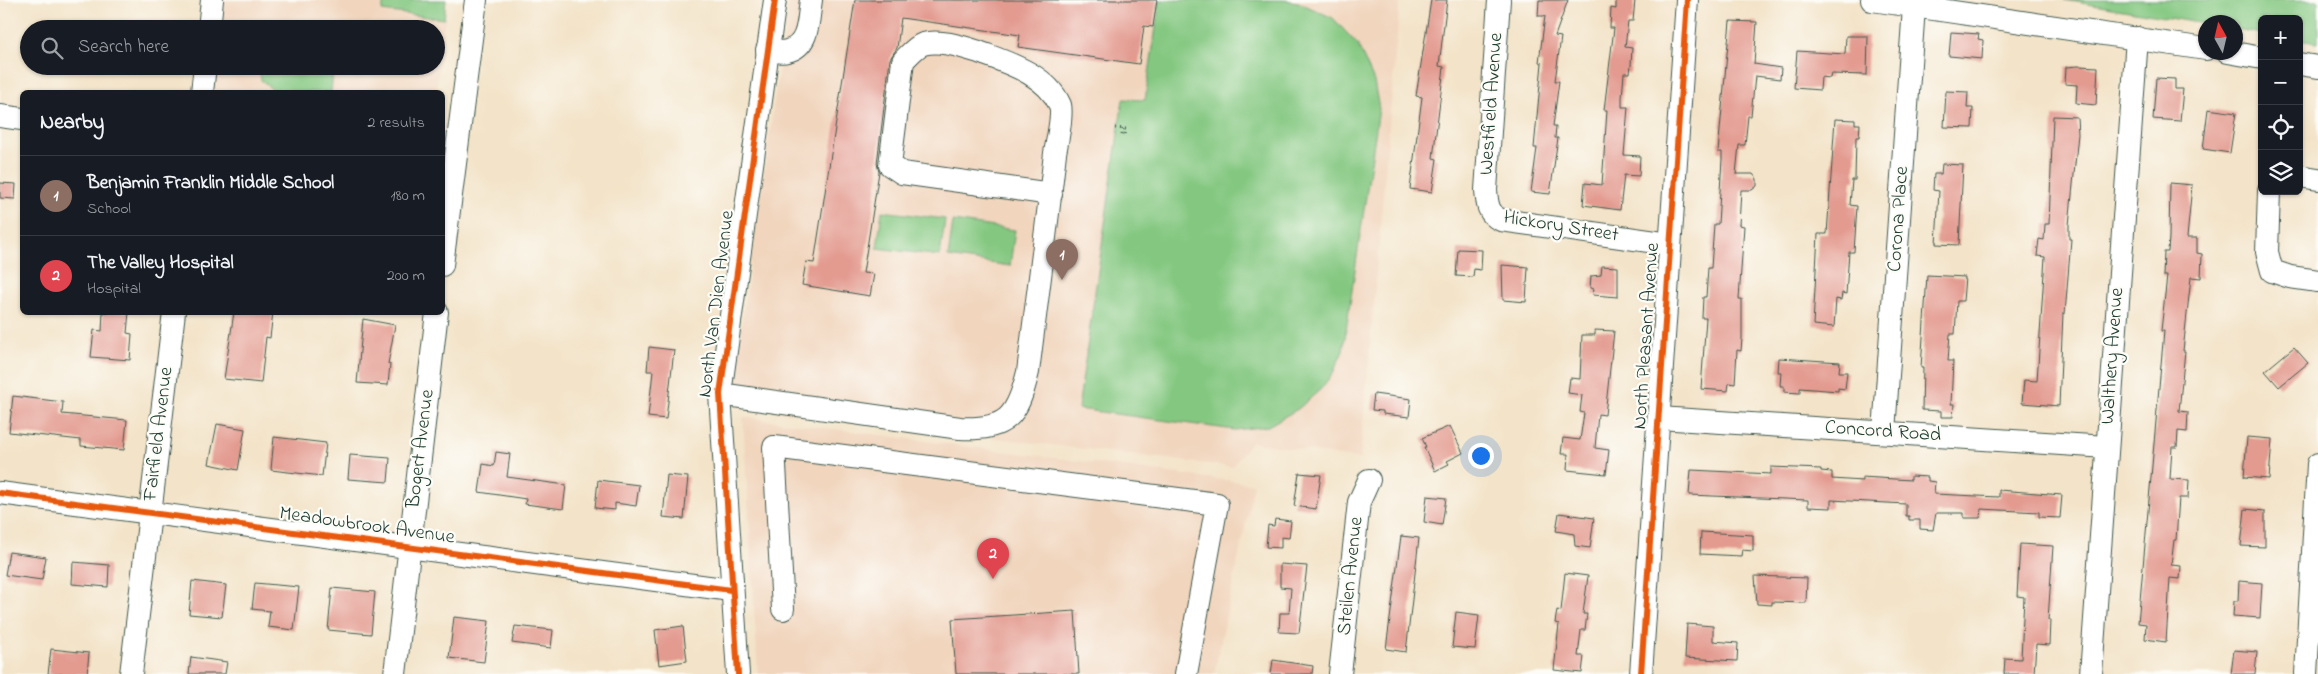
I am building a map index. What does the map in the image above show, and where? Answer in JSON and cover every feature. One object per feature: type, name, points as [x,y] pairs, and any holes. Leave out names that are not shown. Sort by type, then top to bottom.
[{"type":"street","points":[[210,20],[212,0]]},
{"type":"street","points":[[445,241],[476,0]]},
{"type":"street","name":"North Van Dien Avenue","points":[[738,674],[731,590],[720,394],[775,0]]},
{"type":"street","points":[[767,50],[787,52],[798,46],[806,36],[811,0]]},
{"type":"street","name":"Westfield Avenue","points":[[1488,207],[1486,190],[1499,0]]},
{"type":"street","name":"North Pleasant Avenue","points":[[1641,674],[1687,0]]},
{"type":"street","points":[[1872,0],[2198,48]]},
{"type":"street","name":"Corona Place","points":[[1884,432],[1914,7]]},
{"type":"street","name":"Walthery Avenue","points":[[2091,674],[2137,38]]},
{"type":"street","points":[[720,394],[978,429],[1000,425],[1011,414],[1022,398],[1028,372],[1061,106],[1052,93],[1035,76],[1018,67],[977,52],[939,43],[924,44],[914,50],[903,61],[890,165],[902,173],[1050,194]]},
{"type":"street","points":[[2243,55],[2258,57]]},
{"type":"street","points":[[2303,65],[2318,67]]},
{"type":"street","points":[[202,90],[204,75]]},
{"type":"street","points":[[0,116],[20,118]]},
{"type":"street","points":[[2303,177],[2318,179]]},
{"type":"street","points":[[2268,195],[2267,252],[2272,271],[2290,277],[2318,281]]},
{"type":"street","name":"Hickory Street","points":[[1488,207],[1492,214],[1501,220],[1670,244]]},
{"type":"street","name":"Fairfield Avenue","points":[[131,674],[174,315]]},
{"type":"street","name":"Bogert Avenue","points":[[395,674],[437,315]]},
{"type":"street","name":"Concord Road","points":[[1659,418],[2107,447]]},
{"type":"street","points":[[783,609],[774,447],[1217,504],[1186,674]]},
{"type":"street","points":[[2306,674],[2318,464]]},
{"type":"street","name":"Steilen Avenue","points":[[1340,674],[1359,502],[1369,480]]},
{"type":"street","name":"Meadowbrook Avenue","points":[[0,493],[731,590]]},
{"type":"path","points":[[1115,128],[1126,129],[1123,135]]},
{"type":"shaded area","points":[[221,0],[447,0],[445,20],[218,20]]},
{"type":"shaded area","points":[[789,0],[1400,0],[1360,459],[1251,442],[1232,467],[732,406],[736,363]]},
{"type":"shaded area","points":[[211,75],[438,75],[436,90],[209,90]]},
{"type":"shaded area","points":[[743,417],[1254,484],[1214,674],[758,674]]},
{"type":"green space","points":[[384,0],[446,0],[444,19],[382,11]]},
{"type":"green space","points":[[1160,0],[1284,0],[1298,2],[1333,18],[1358,45],[1374,81],[1379,109],[1343,351],[1333,373],[1321,389],[1298,409],[1268,426],[1235,430],[1078,409],[1123,99],[1145,100]]},
{"type":"green space","points":[[2064,0],[2318,0],[2318,43],[2303,41],[2303,15],[2258,15],[2258,33],[2243,30],[2243,15],[2198,15],[2198,23]]},
{"type":"green space","points":[[260,75],[333,75],[331,90],[273,90],[261,80]]},
{"type":"green space","points":[[882,211],[945,219],[940,256],[877,248]]},
{"type":"green space","points":[[953,221],[1015,230],[1010,266],[948,257]]},
{"type":"building","points":[[855,0],[1157,0],[1153,27],[1144,26],[1139,64],[1018,47],[1020,35],[901,18],[897,48],[890,59],[877,163],[879,172],[863,273],[874,274],[870,296],[802,285],[806,262],[814,263]]},
{"type":"building","points":[[1431,0],[1447,0],[1439,66],[1444,67],[1433,158],[1437,159],[1432,192],[1410,189],[1422,97],[1416,96]]},
{"type":"building","points":[[1539,0],[1568,0],[1555,36],[1561,37],[1555,81],[1559,81],[1553,126],[1556,126],[1555,138],[1558,138],[1550,194],[1531,192],[1537,148],[1534,148],[1542,63],[1539,62],[1545,16],[1538,16]]},
{"type":"building","points":[[1616,0],[1635,0],[1633,21],[1628,21],[1625,47],[1632,48],[1631,65],[1630,73],[1624,73],[1622,107],[1628,107],[1624,155],[1640,156],[1639,176],[1624,175],[1620,210],[1583,205],[1585,183],[1602,185],[1607,110],[1604,110],[1614,28],[1610,28],[1611,8],[1616,9]]},
{"type":"building","points":[[1730,21],[1757,22],[1754,64],[1781,68],[1780,79],[1755,76],[1751,116],[1748,116],[1745,145],[1739,145],[1736,174],[1753,174],[1757,179],[1757,186],[1752,190],[1741,190],[1739,225],[1744,226],[1739,299],[1742,299],[1742,338],[1741,351],[1737,350],[1735,384],[1729,383],[1728,391],[1701,389],[1706,318],[1702,318],[1703,297],[1706,297],[1708,268],[1711,268],[1714,224],[1718,224],[1722,152],[1718,152]]},
{"type":"building","points":[[1951,32],[1979,34],[1978,39],[1983,40],[1982,59],[1949,56]]},
{"type":"building","points":[[1846,36],[1868,36],[1867,75],[1831,74],[1830,78],[1821,77],[1820,90],[1794,88],[1797,51],[1845,54]]},
{"type":"building","points":[[2066,67],[2098,67],[2096,105],[2076,103],[2077,85],[2065,84]]},
{"type":"building","points":[[2156,78],[2175,79],[2175,89],[2183,89],[2180,121],[2153,119]]},
{"type":"building","points":[[1946,91],[1968,92],[1967,108],[1973,108],[1972,128],[1944,127]]},
{"type":"building","points":[[2208,109],[2236,113],[2230,153],[2203,149]]},
{"type":"building","points":[[2053,116],[2077,117],[2078,134],[2069,225],[2069,239],[2071,239],[2065,314],[2063,313],[2059,406],[2022,403],[2024,380],[2037,381],[2045,257],[2037,256],[2039,239],[2044,240],[2045,224],[2049,224]]},
{"type":"building","points":[[1835,119],[1855,120],[1855,124],[1860,124],[1859,137],[1856,137],[1855,180],[1852,180],[1850,205],[1857,206],[1854,252],[1849,252],[1846,294],[1842,293],[1841,300],[1836,299],[1834,327],[1813,325],[1818,234],[1827,234]]},
{"type":"building","points":[[1942,164],[1963,165],[1959,245],[1936,244],[1939,191],[1933,190],[1934,174],[1941,174]]},
{"type":"building","points":[[0,183],[16,184],[15,199],[0,198]]},
{"type":"building","points":[[2170,183],[2192,185],[2187,238],[2197,238],[2197,253],[2202,254],[2201,278],[2191,277],[2183,351],[2185,351],[2179,411],[2188,412],[2187,432],[2178,431],[2177,447],[2172,447],[2170,479],[2189,480],[2188,498],[2179,498],[2176,540],[2174,540],[2171,565],[2181,566],[2180,579],[2170,578],[2166,642],[2145,639],[2146,624],[2138,623],[2164,331],[2161,331],[2167,276],[2163,276],[2164,252],[2168,252]]},
{"type":"building","points":[[1458,249],[1482,250],[1481,270],[1474,269],[1473,277],[1456,276]]},
{"type":"building","points":[[1502,265],[1528,267],[1526,302],[1503,300]]},
{"type":"building","points":[[1602,266],[1618,267],[1618,297],[1593,295],[1594,289],[1590,288],[1591,276],[1601,275]]},
{"type":"building","points":[[1927,275],[1965,277],[1963,301],[1957,301],[1955,334],[1950,334],[1948,361],[1953,361],[1951,404],[1954,404],[1953,417],[1941,417],[1941,411],[1922,410],[1923,368],[1921,368]]},
{"type":"building","points":[[103,315],[129,315],[127,333],[132,334],[130,360],[91,357],[94,330],[102,331]]},
{"type":"building","points":[[234,315],[273,315],[270,338],[266,337],[261,383],[224,379]]},
{"type":"building","points":[[363,319],[395,325],[388,364],[390,364],[388,385],[357,383]]},
{"type":"building","points":[[1595,330],[1614,331],[1605,415],[1598,414],[1595,448],[1609,450],[1606,474],[1567,470],[1568,454],[1561,454],[1563,438],[1580,440],[1584,413],[1580,412],[1582,395],[1568,393],[1570,378],[1580,379],[1582,335],[1595,335]]},
{"type":"building","points":[[649,347],[674,350],[666,419],[648,417],[653,371],[647,371]]},
{"type":"building","points":[[2294,347],[2308,363],[2279,387],[2265,371]]},
{"type":"building","points":[[1779,358],[1840,362],[1839,372],[1847,372],[1845,389],[1838,388],[1838,391],[1800,388],[1800,393],[1784,392],[1784,386],[1780,386]]},
{"type":"building","points":[[1374,394],[1411,399],[1409,417],[1383,414],[1383,411],[1372,410]]},
{"type":"building","points":[[13,396],[63,402],[62,414],[127,420],[124,450],[81,446],[81,440],[9,432]]},
{"type":"building","points":[[217,424],[245,429],[238,470],[209,464]]},
{"type":"building","points":[[1450,426],[1463,453],[1447,461],[1449,464],[1435,471],[1422,438]]},
{"type":"building","points":[[274,437],[326,443],[322,476],[271,470]]},
{"type":"building","points":[[2247,437],[2272,439],[2269,479],[2244,477]]},
{"type":"building","points":[[496,452],[510,454],[507,477],[566,485],[563,509],[525,504],[526,499],[479,492],[483,464],[494,466]]},
{"type":"building","points":[[350,455],[390,458],[388,482],[348,479]]},
{"type":"building","points":[[1771,467],[1821,469],[1821,471],[1832,472],[1832,479],[1862,481],[1862,477],[1911,480],[1911,476],[1928,477],[1928,481],[1935,482],[1934,494],[1999,497],[1999,490],[2062,495],[2060,518],[2039,517],[2039,512],[1981,509],[1980,518],[1964,518],[1964,513],[1936,513],[1933,530],[1920,529],[1920,520],[1909,520],[1909,516],[1906,516],[1906,504],[1831,500],[1831,508],[1808,507],[1808,500],[1689,495],[1691,470],[1771,474]]},
{"type":"building","points":[[1299,473],[1321,475],[1316,509],[1294,506]]},
{"type":"building","points":[[667,475],[688,477],[684,519],[663,517]]},
{"type":"building","points":[[598,480],[639,485],[636,506],[615,503],[615,510],[595,508]]},
{"type":"building","points":[[1427,496],[1446,498],[1442,525],[1424,522]]},
{"type":"building","points":[[2245,509],[2265,511],[2265,547],[2241,546]]},
{"type":"building","points":[[1559,513],[1594,518],[1590,548],[1575,546],[1574,534],[1556,531]]},
{"type":"building","points":[[1275,519],[1291,521],[1289,538],[1281,537],[1281,548],[1266,547],[1268,525],[1274,526]]},
{"type":"building","points":[[1701,532],[1753,535],[1753,551],[1742,550],[1741,556],[1700,554]]},
{"type":"building","points":[[1401,536],[1419,538],[1406,652],[1386,649]]},
{"type":"building","points":[[2020,544],[2053,546],[2048,620],[2050,620],[2049,645],[2036,644],[2034,674],[2004,674],[2005,658],[2021,659],[2024,597],[2017,596]]},
{"type":"building","points":[[9,552],[46,557],[42,580],[5,575]]},
{"type":"building","points":[[73,562],[109,565],[108,587],[72,584]]},
{"type":"building","points":[[1280,564],[1307,566],[1299,633],[1279,632],[1280,613],[1289,613],[1291,588],[1280,587]]},
{"type":"building","points":[[1565,573],[1588,576],[1583,614],[1587,614],[1585,630],[1581,630],[1578,656],[1584,656],[1582,673],[1554,670],[1559,624],[1555,623],[1557,610],[1561,611]]},
{"type":"building","points":[[1755,576],[1807,578],[1806,603],[1772,602],[1772,605],[1757,604]]},
{"type":"building","points":[[192,581],[226,585],[222,617],[189,614]]},
{"type":"building","points":[[2239,581],[2262,583],[2260,618],[2233,616],[2234,601],[2238,601]]},
{"type":"building","points":[[255,583],[299,587],[294,630],[268,627],[270,611],[252,609]]},
{"type":"building","points":[[332,588],[375,592],[371,634],[328,630]]},
{"type":"building","points":[[1075,611],[1079,674],[956,674],[952,619]]},
{"type":"building","points":[[1456,612],[1479,615],[1475,649],[1452,647]]},
{"type":"building","points":[[454,617],[489,621],[484,662],[449,658]]},
{"type":"building","points":[[1687,624],[1713,626],[1713,641],[1738,643],[1737,661],[1685,658]]},
{"type":"building","points":[[515,626],[553,630],[551,648],[512,643]]},
{"type":"building","points":[[683,626],[687,661],[659,665],[655,630]]},
{"type":"building","points":[[51,649],[89,653],[87,674],[48,674]]},
{"type":"building","points":[[2234,650],[2257,652],[2255,674],[2231,674]]},
{"type":"building","points":[[191,657],[227,662],[225,674],[189,674]]},
{"type":"building","points":[[1273,660],[1313,666],[1312,674],[1271,674]]},
{"type":"cycle path","points":[[738,674],[720,394],[775,0]]},
{"type":"cycle path","points":[[1641,674],[1687,0]]},
{"type":"cycle path","points":[[0,493],[731,590]]},
{"type":"place","name":"Benjamin Franklin Middle School","points":[[1062,280]]},
{"type":"place","name":"The Valley Hospital","points":[[993,579]]}]
